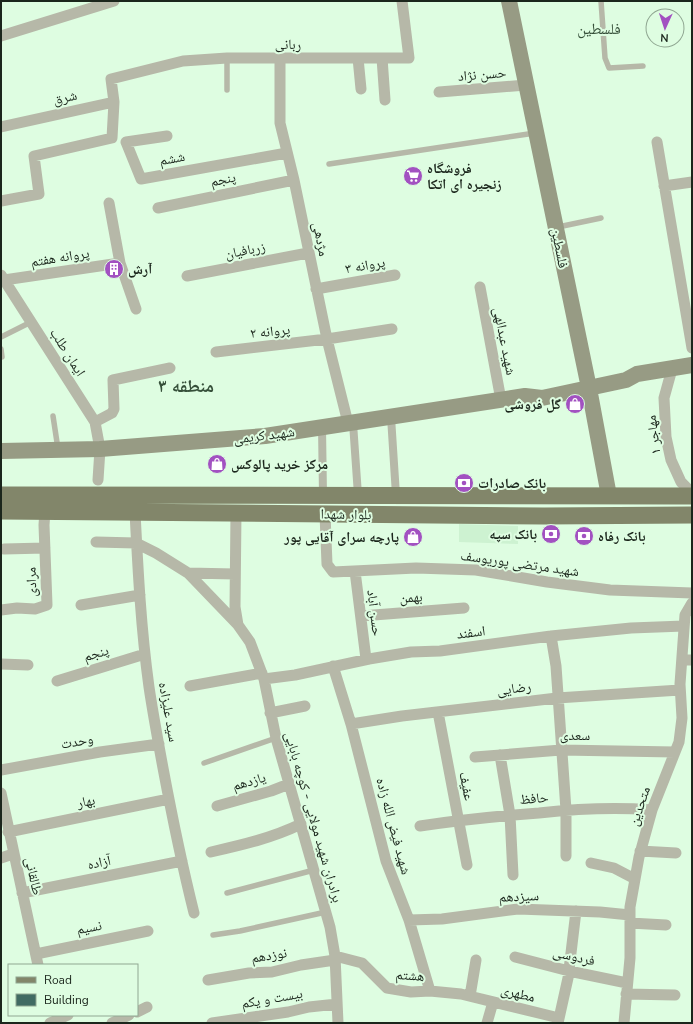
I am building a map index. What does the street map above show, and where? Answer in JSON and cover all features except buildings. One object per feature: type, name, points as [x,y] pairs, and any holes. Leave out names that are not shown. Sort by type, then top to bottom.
[{"type":"main road","name":"فلسطین","points":[[509,1],[609,496]]},
{"type":"main road","name":"شهید کریمی","points":[[1,451],[100,449],[265,436],[525,396],[539,388],[587,384],[625,371],[637,374],[692,365]]},
{"type":"main road","name":"بلوار شهدا","points":[[8,503],[324,495],[609,496],[692,494]]},
{"type":"main road","name":"بلوار شهدا","points":[[8,503],[45,511],[544,516],[692,515]]},
{"type":"street","points":[[1,36],[114,1]]},
{"type":"street","name":"ربانی","points":[[114,102],[111,79],[183,61],[227,58],[409,58],[402,1]]},
{"type":"street","points":[[358,58],[361,89]]},
{"type":"street","points":[[382,58],[385,100]]},
{"type":"street","name":"مژدهی","points":[[280,59],[280,123],[294,180],[327,340],[350,423]]},
{"type":"street","name":"حسن نژاد","points":[[439,92],[526,85]]},
{"type":"street","points":[[1,201],[39,194],[34,156],[112,138],[114,102]]},
{"type":"street","name":"شرق","points":[[1,127],[114,102]]},
{"type":"street","name":"ششم","points":[[167,136],[126,142],[141,179],[287,153]]},
{"type":"street","points":[[657,142],[692,348]]},
{"type":"street","name":"پنجم","points":[[158,208],[294,180]]},
{"type":"street","points":[[664,186],[692,182]]},
{"type":"street","points":[[109,204],[120,263],[136,309]]},
{"type":"street","name":"زربافیان","points":[[187,276],[308,253]]},
{"type":"street","name":"پروانه هفتم","points":[[3,278],[120,263]]},
{"type":"street","name":"پروانه ۳","points":[[316,288],[395,275]]},
{"type":"street","name":"ایمان طلب","points":[[3,278],[95,422],[100,449],[98,480]]},
{"type":"street","name":"شهید عبدالهی","points":[[480,288],[501,400]]},
{"type":"street","name":"پروانه ۲","points":[[216,352],[327,340],[392,329]]},
{"type":"street","points":[[95,422],[112,413],[114,409],[113,380],[170,368]]},
{"type":"street","name":"مهاجر ۱","points":[[672,369],[664,398],[666,437],[671,460],[681,482],[692,494]]},
{"type":"street","points":[[391,417],[396,495]]},
{"type":"street","points":[[350,423],[358,495]]},
{"type":"street","points":[[322,427],[324,495]]},
{"type":"street","name":"مرادی","points":[[1,610],[18,608],[35,609],[47,605],[45,511]]},
{"type":"street","name":"سید علیزاده","points":[[135,512],[140,595],[149,687],[169,799],[194,913]]},
{"type":"street","points":[[236,513],[234,607],[238,625]]},
{"type":"street","name":"شهید مرتضی پوریوسف","points":[[325,514],[327,564],[333,572],[416,568],[476,570],[547,582],[602,589],[692,593]]},
{"type":"street","points":[[96,542],[136,543]]},
{"type":"street","name":"برادران شهید مولایی - کوچه بابایی","points":[[136,543],[156,553],[188,573],[238,625],[250,642],[263,676],[276,738],[326,912],[335,958],[338,1023]]},
{"type":"street","points":[[4,548],[45,548]]},
{"type":"street","name":"حسن آباد","points":[[355,571],[366,659]]},
{"type":"street","points":[[188,573],[235,574]]},
{"type":"street","points":[[81,605],[140,595]]},
{"type":"street","name":"متحدین","points":[[624,1023],[630,958],[630,907],[640,852],[652,810],[679,742],[682,718],[686,705],[680,690],[687,660],[684,626],[685,614],[692,603]]},
{"type":"street","name":"بهمن","points":[[360,616],[464,608]]},
{"type":"street","name":"اسفند","points":[[190,686],[263,676],[295,675],[366,659],[411,652],[440,651],[551,636],[631,628],[684,626]]},
{"type":"street","points":[[551,636],[556,666],[566,810],[566,856]]},
{"type":"street","name":"پنجم","points":[[57,681],[145,654]]},
{"type":"street","points":[[1,664],[28,666]]},
{"type":"street","name":"شهید فیض الله زاده","points":[[333,666],[351,724],[386,861],[409,920],[430,991]]},
{"type":"street","name":"رضایی","points":[[351,724],[558,698],[680,690]]},
{"type":"street","points":[[270,713],[305,706]]},
{"type":"street","name":"عفیف","points":[[438,712],[467,865]]},
{"type":"street","name":"وحدت","points":[[1,770],[100,752],[159,744]]},
{"type":"street","name":"سعدی","points":[[475,757],[561,750],[676,752]]},
{"type":"street","points":[[500,755],[510,815],[513,875]]},
{"type":"street","name":"یازدهم","points":[[217,806],[271,791],[289,784]]},
{"type":"street","name":"طالقانی","points":[[1,793],[8,832],[38,964]]},
{"type":"street","name":"بهار","points":[[8,832],[169,799]]},
{"type":"street","name":"حافظ","points":[[420,826],[566,810],[608,808],[652,810]]},
{"type":"street","points":[[212,852],[285,832],[301,824]]},
{"type":"street","points":[[640,852],[676,853]]},
{"type":"street","points":[[1,858],[13,854]]},
{"type":"street","name":"آزاده","points":[[22,893],[182,861]]},
{"type":"street","points":[[591,863],[614,868],[635,879]]},
{"type":"street","name":"سیزدهم","points":[[409,920],[442,919],[518,909],[576,911],[666,925]]},
{"type":"street","points":[[558,1020],[568,971],[576,911]]},
{"type":"street","name":"نسیم","points":[[36,954],[148,931]]},
{"type":"street","name":"فردوسی","points":[[515,957],[568,971],[627,983]]},
{"type":"street","name":"نوزدهم","points":[[208,980],[272,972],[335,958]]},
{"type":"street","name":"هشتم","points":[[335,958],[362,963],[387,988],[411,992],[430,991],[470,996]]},
{"type":"street","points":[[470,996],[476,960]]},
{"type":"street","points":[[626,994],[675,995]]},
{"type":"street","name":"مطهری","points":[[470,996],[558,1020]]},
{"type":"street","points":[[487,1023],[493,1002]]},
{"type":"street","name":"بیست و یکم","points":[[212,1023],[288,1012],[309,1007],[337,1004]]},
{"type":"street","points":[[51,1021],[65,1016]]},
{"type":"street","points":[[112,1023],[128,1016]]},
{"type":"lane","points":[[601,1],[605,58],[609,68],[643,66]]},
{"type":"lane","points":[[227,58],[227,90]]},
{"type":"lane","points":[[329,164],[536,133]]},
{"type":"lane","points":[[556,228],[601,218]]},
{"type":"lane","points":[[1,337],[31,322]]},
{"type":"lane","points":[[1,349],[2,356]]},
{"type":"lane","points":[[53,416],[58,450]]},
{"type":"lane","points":[[204,763],[276,738]]},
{"type":"lane","points":[[227,893],[314,870]]},
{"type":"lane","points":[[213,935],[240,932],[326,912]]},
{"type":"shaded area","points":[[459,524],[518,526],[518,544],[459,542]]},
{"type":"place","name":"فروشگاه زنجیره ای اتکا","points":[[413,176]]},
{"type":"place","name":"آرش","points":[[114,269]]},
{"type":"place","name":"گل فروشی","points":[[575,404]]},
{"type":"place","name":"مركز خريد پالوكس","points":[[217,464]]},
{"type":"place","name":"بانک صادرات","points":[[464,483]]},
{"type":"place","name":"بانک سپه","points":[[551,534]]},
{"type":"place","name":"بانک رفاه","points":[[584,536]]},
{"type":"place","name":"پارچه سرای آقایی پور","points":[[413,537]]},
{"type":"district","name":"فلسطین","points":[[599,29]]},
{"type":"district","name":"منطقه ۳","points":[[186,386]]}]
